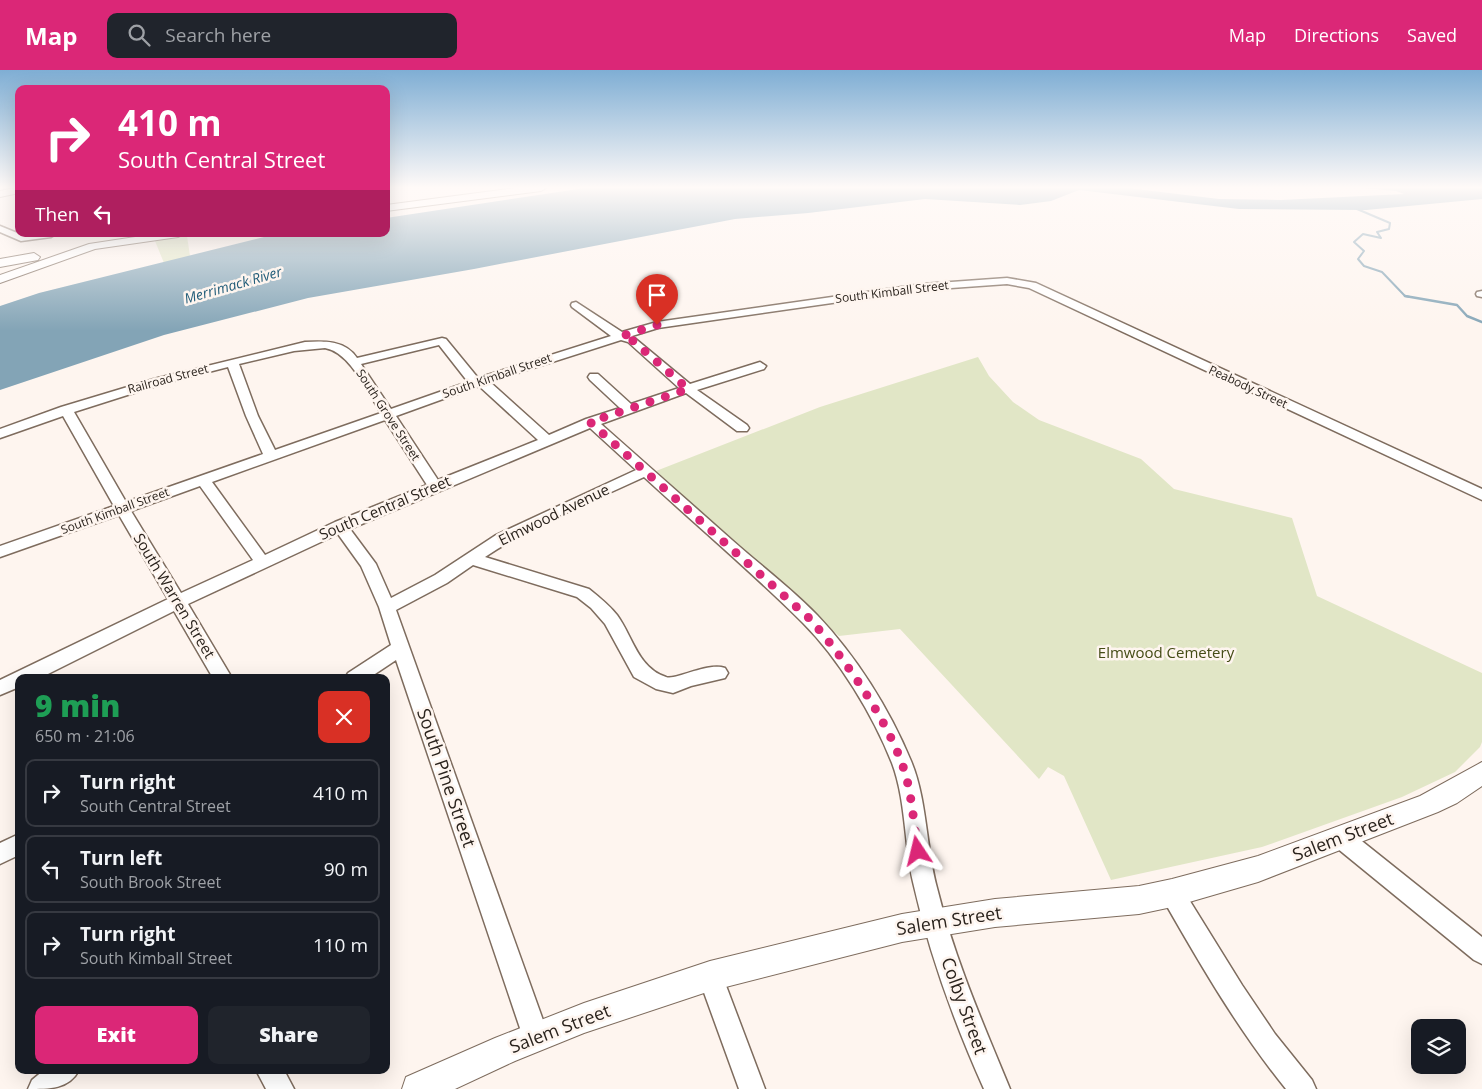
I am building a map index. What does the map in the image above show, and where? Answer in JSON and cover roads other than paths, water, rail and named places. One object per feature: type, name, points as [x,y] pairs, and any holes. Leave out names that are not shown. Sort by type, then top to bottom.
[{"type":"main road","points":[[0,263],[94,240],[147,237]]},
{"type":"main road","points":[[0,279],[53,261],[161,237]]},
{"type":"main road","points":[[0,258],[94,240]]},
{"type":"main road","points":[[53,261],[94,240]]},
{"type":"main road","name":"Salem Street","points":[[418,1089],[584,1018],[710,976],[846,940],[933,922],[1139,900],[1172,893],[1258,869],[1429,804],[1479,780]]},
{"type":"street","points":[[19,237],[27,239],[37,237]]},
{"type":"street","name":"South Kimball Street","points":[[0,552],[530,364],[662,324],[923,287],[1013,281]]},
{"type":"street","name":"Peabody Street","points":[[1013,281],[1037,288],[1482,495]]},
{"type":"street","points":[[576,305],[612,332],[632,340],[688,389],[742,428]]},
{"type":"street","points":[[354,362],[442,341],[478,382],[546,440]]},
{"type":"street","name":"Railroad Street","points":[[0,434],[140,386],[232,363],[308,347],[321,345],[340,347]]},
{"type":"street","name":"South Grove Street","points":[[340,347],[350,356],[435,486]]},
{"type":"street","points":[[232,363],[252,416],[271,456]]},
{"type":"street","name":"South Central Street","points":[[30,674],[340,526],[590,422],[760,366]]},
{"type":"street","points":[[594,378],[628,409]]},
{"type":"street","name":"South Warren Street","points":[[66,410],[122,508],[222,674]]},
{"type":"street","name":"Colby Street","points":[[590,422],[810,619],[834,646],[872,705],[901,760],[907,780],[933,922],[983,1059],[997,1089]]},
{"type":"street","name":"Elmwood Avenue","points":[[387,607],[441,579],[501,539],[646,471]]},
{"type":"street","points":[[203,480],[263,563]]},
{"type":"street","name":"South Pine Street","points":[[340,526],[368,564],[387,607],[536,1037]]},
{"type":"street","points":[[472,559],[583,593],[606,614],[617,629],[640,672],[649,678],[673,686],[687,679],[719,673]]},
{"type":"street","points":[[360,674],[401,648]]},
{"type":"street","name":"South Central Street","points":[[0,688],[15,681]]},
{"type":"street","points":[[1340,837],[1482,952]]},
{"type":"street","points":[[0,854],[15,846]]},
{"type":"street","points":[[1172,893],[1224,983],[1260,1036],[1303,1089]]},
{"type":"street","points":[[710,976],[752,1089]]},
{"type":"street","points":[[41,1089],[61,1074]]},
{"type":"street","points":[[272,1074],[281,1089]]},
{"type":"water","name":"Merrimack River","points":[[649,236],[308,298],[164,335],[0,390],[0,306],[39,293],[264,237]]},
{"type":"waterway","points":[[1361,236],[1354,242],[1364,251],[1358,259],[1364,266],[1382,272],[1405,296]]},
{"type":"waterway","points":[[1370,236],[1381,238],[1379,236]]},
{"type":"waterway","points":[[1405,296],[1457,305],[1467,316],[1482,322]]},
{"type":"waterway","points":[[1405,296],[1410,297]]},
{"type":"park label","name":"Elmwood Cemetery","points":[[1166,653]]}]
